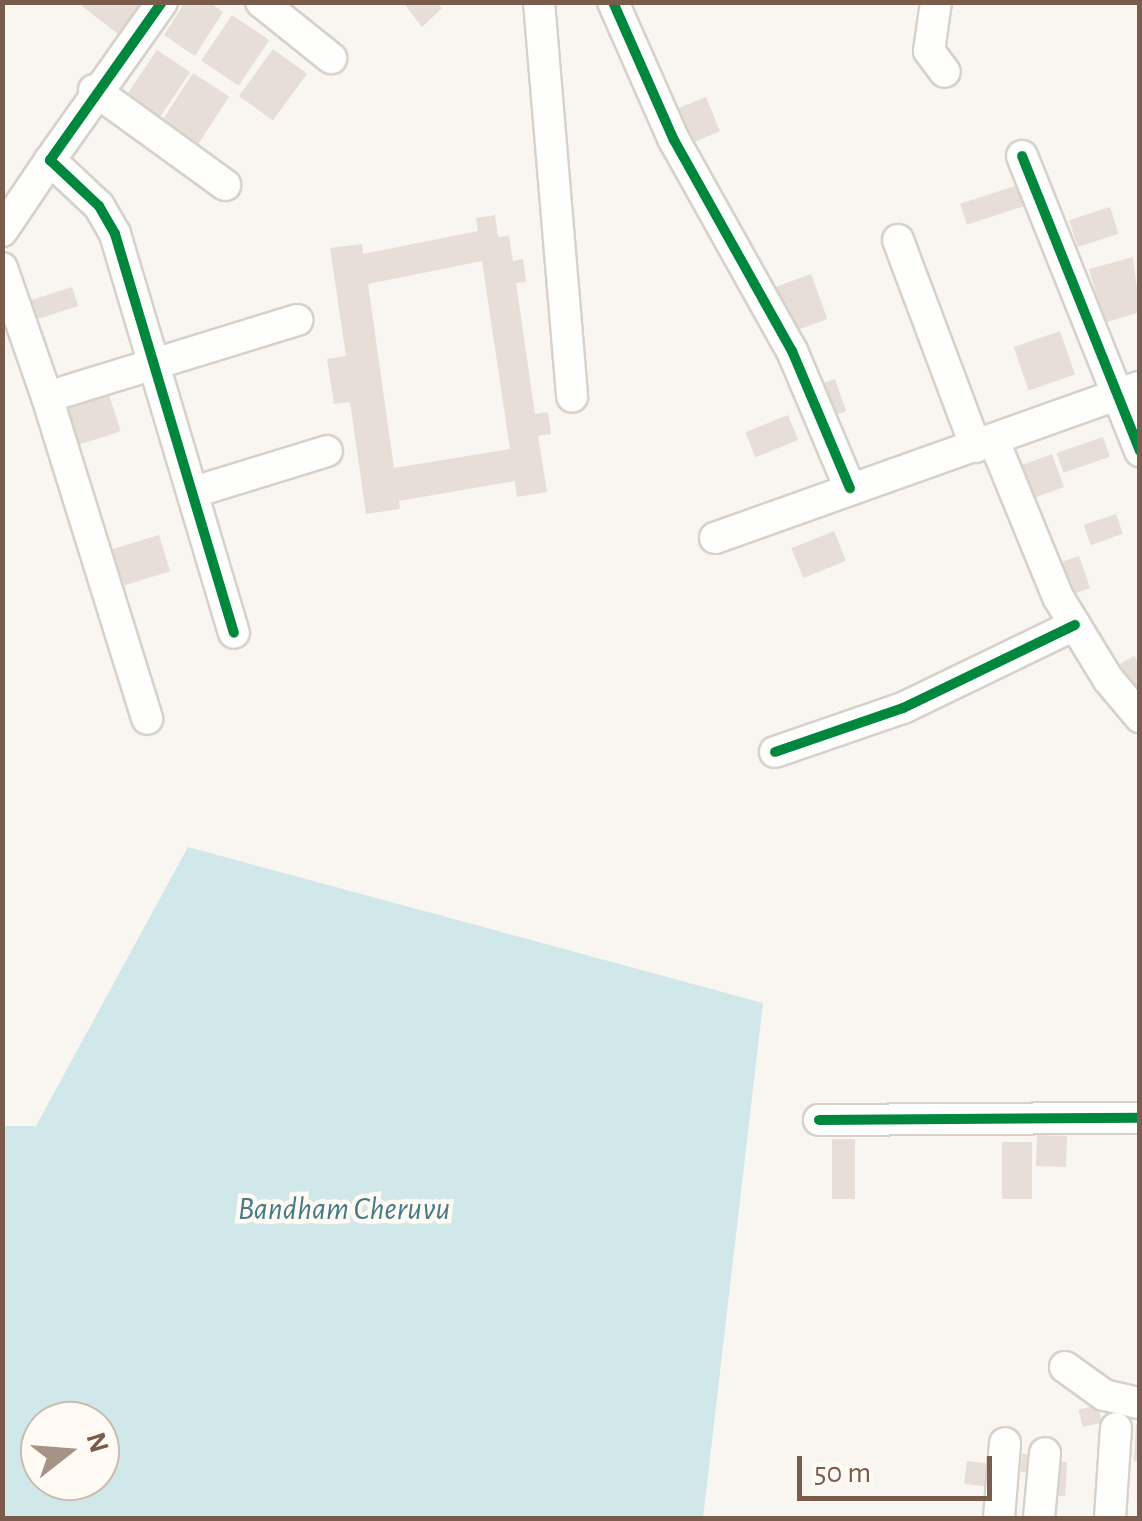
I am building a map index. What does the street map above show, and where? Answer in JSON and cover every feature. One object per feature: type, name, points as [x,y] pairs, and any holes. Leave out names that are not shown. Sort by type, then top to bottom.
[{"type":"street","points":[[2,231],[94,90],[162,2]]},
{"type":"street","points":[[261,2],[331,58]]},
{"type":"street","points":[[539,2],[572,397]]},
{"type":"street","points":[[613,2],[674,140],[792,351],[850,488]]},
{"type":"street","points":[[936,2],[929,51],[945,72]]},
{"type":"street","points":[[94,90],[224,185]]},
{"type":"street","points":[[1022,156],[1127,391],[1140,451]]},
{"type":"street","points":[[50,160],[106,215],[156,364],[234,632]]},
{"type":"street","points":[[898,240],[985,444],[1040,560],[1075,625],[1140,717]]},
{"type":"street","points":[[2,268],[47,398],[147,719]]},
{"type":"street","points":[[47,398],[297,320]]},
{"type":"street","points":[[715,538],[1127,391]]},
{"type":"street","points":[[194,492],[326,451]]},
{"type":"street","points":[[775,752],[903,708],[1075,625]]},
{"type":"street","points":[[819,1120],[1140,1118]]},
{"type":"street","points":[[1065,1368],[1104,1395],[1140,1402]]},
{"type":"street","points":[[1110,1518],[1116,1428]]},
{"type":"street","points":[[999,1518],[1004,1443]]},
{"type":"street","points":[[1039,1518],[1046,1453]]},
{"type":"water","name":"Bandham Cheruvu","points":[[188,847],[763,1003],[703,1518],[3,1518],[3,1126],[36,1126]]},
{"type":"building","points":[[77,2],[142,2],[118,34]]},
{"type":"building","points":[[185,2],[209,2],[223,12],[195,56],[164,35]]},
{"type":"building","points":[[403,2],[437,2],[442,8],[422,27]]},
{"type":"building","points":[[232,15],[269,40],[239,86],[201,61]]},
{"type":"building","points":[[273,49],[307,74],[273,121],[239,96]]},
{"type":"building","points":[[157,50],[190,72],[157,122],[123,100]]},
{"type":"building","points":[[193,73],[229,96],[194,151],[158,128]]},
{"type":"building","points":[[706,97],[720,131],[691,143],[677,109]]},
{"type":"building","points":[[1021,184],[1028,205],[967,225],[960,204]]},
{"type":"building","points":[[1110,207],[1119,234],[1078,247],[1069,220]]},
{"type":"building","points":[[495,215],[498,237],[509,236],[513,261],[523,259],[526,282],[516,283],[535,414],[548,412],[551,434],[538,436],[547,492],[517,497],[515,481],[399,501],[400,509],[366,514],[350,402],[334,404],[327,359],[346,356],[330,248],[362,244],[363,254],[478,231],[476,218]],"holes":[[[482,261],[510,449],[394,468],[368,284]]]},
{"type":"building","points":[[1133,257],[1140,312],[1104,323],[1089,269]]},
{"type":"building","points":[[811,274],[827,319],[790,333],[773,288]]},
{"type":"building","points":[[72,287],[78,306],[36,320],[30,301]]},
{"type":"building","points":[[1060,331],[1075,374],[1029,390],[1014,347]]},
{"type":"building","points":[[835,379],[846,411],[832,416],[821,384]]},
{"type":"building","points":[[109,395],[121,431],[69,448],[58,412]]},
{"type":"building","points":[[788,415],[798,440],[755,457],[745,432]]},
{"type":"building","points":[[1103,437],[1110,457],[1064,473],[1057,453]]},
{"type":"building","points":[[1052,454],[1064,487],[1030,499],[1018,466]]},
{"type":"building","points":[[1116,514],[1123,534],[1091,545],[1084,525]]},
{"type":"building","points":[[834,531],[846,561],[803,578],[791,548]]},
{"type":"building","points":[[159,535],[170,571],[118,587],[107,551]]},
{"type":"building","points":[[1079,556],[1090,588],[1068,596],[1057,563]]},
{"type":"building","points":[[1134,656],[1140,664],[1140,697],[1120,664]]},
{"type":"building","points":[[1037,1135],[1067,1136],[1066,1167],[1036,1166]]},
{"type":"building","points":[[832,1139],[855,1139],[855,1199],[832,1199]]},
{"type":"building","points":[[1002,1142],[1032,1142],[1032,1199],[1002,1199]]},
{"type":"building","points":[[1098,1405],[1102,1423],[1083,1427],[1079,1409]]},
{"type":"building","points":[[1136,1424],[1140,1424],[1140,1461],[1134,1461]]},
{"type":"building","points":[[1022,1454],[1034,1455],[1032,1473],[1020,1472]]},
{"type":"building","points":[[967,1461],[992,1464],[989,1487],[964,1484]]},
{"type":"building","points":[[1049,1461],[1067,1462],[1065,1496],[1047,1495]]},
{"type":"cycle path","points":[[162,2],[50,160],[99,206],[115,234],[234,633]]},
{"type":"cycle path","points":[[613,2],[674,140],[792,351],[850,488]]},
{"type":"cycle path","points":[[1022,156],[1140,451]]},
{"type":"cycle path","points":[[775,752],[903,708],[1075,625]]},
{"type":"cycle path","points":[[819,1120],[1140,1118]]}]
